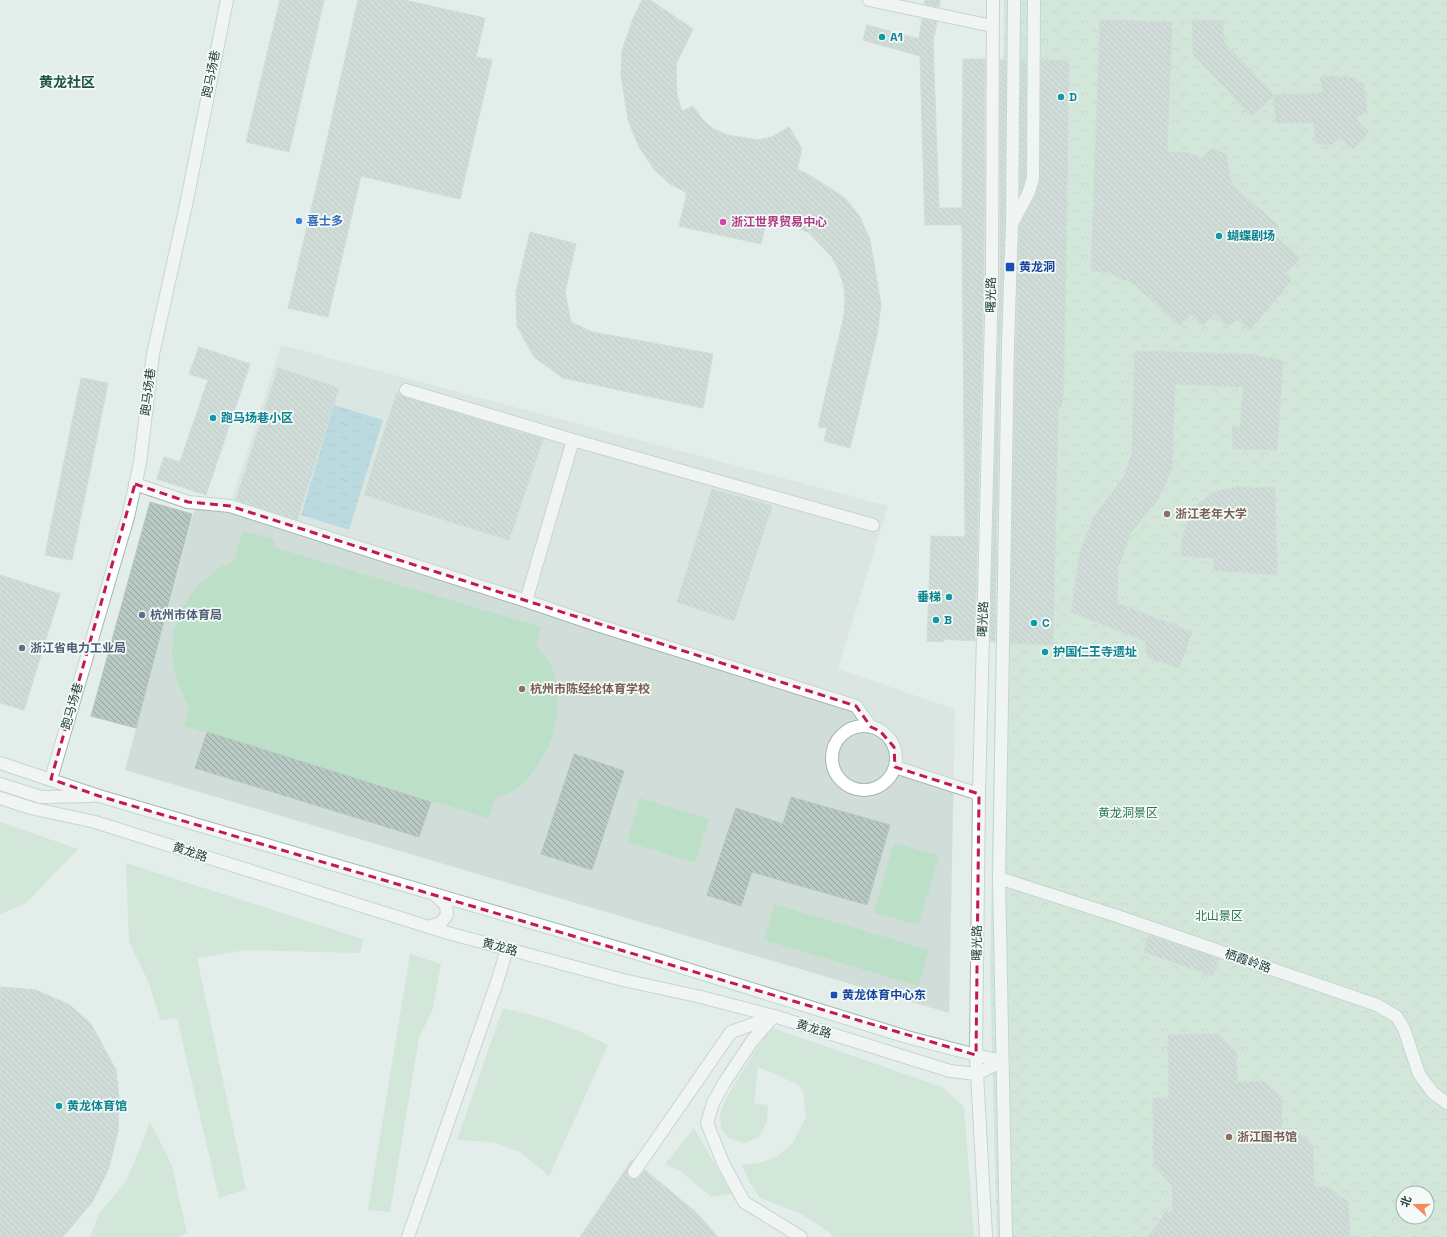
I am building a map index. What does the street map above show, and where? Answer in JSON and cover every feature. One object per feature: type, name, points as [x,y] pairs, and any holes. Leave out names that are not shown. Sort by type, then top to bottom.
[{"type":"main road","name":"跑马场巷","points":[[51,779],[128,517],[140,463],[153,354],[186,205],[227,0]]},
{"type":"main road","points":[[869,0],[992,26]]},
{"type":"main road","name":"曙光路","points":[[986,1237],[976,1056],[979,794],[992,279],[993,0]]},
{"type":"main road","name":"曙光路","points":[[1006,1237],[999,878],[1008,344],[1012,224],[1014,0]]},
{"type":"main road","points":[[1012,224],[1028,194],[1033,179],[1034,0]]},
{"type":"main road","points":[[406,390],[573,440],[873,525]]},
{"type":"main road","points":[[526,601],[573,440]]},
{"type":"main road","points":[[135,484],[188,502],[230,506],[600,626],[856,706],[871,727]]},
{"type":"main road","points":[[860,727],[871,727],[880,731],[889,738],[894,747],[896,757],[895,767],[890,777],[883,784],[873,789],[863,790],[853,788],[844,783],[837,775],[833,765],[833,755],[836,745],[842,736],[850,730],[860,727]]},
{"type":"main road","name":"黄龙路","points":[[0,763],[99,796],[436,896],[632,952],[907,1037],[976,1056],[1002,1061]]},
{"type":"main road","points":[[895,767],[979,794]]},
{"type":"main road","points":[[0,784],[41,797],[99,796]]},
{"type":"main road","name":"黄龙路","points":[[0,798],[31,808],[95,822],[429,927],[623,980],[701,997],[774,1016],[950,1071],[977,1074]]},
{"type":"main road","name":"栖霞岭路","points":[[999,878],[1117,916],[1377,1004],[1397,1016],[1404,1029],[1419,1074],[1433,1093],[1447,1103]]},
{"type":"main road","points":[[429,927],[441,923],[447,915],[446,905],[436,896]]},
{"type":"main road","points":[[408,1237],[498,979],[507,949]]},
{"type":"main road","points":[[634,1172],[731,1032],[774,1016]]},
{"type":"main road","points":[[774,1016],[752,1041],[724,1083],[713,1103],[707,1123],[723,1163],[744,1202],[801,1237]]},
{"type":"main road","points":[[977,1074],[1002,1061]]},
{"type":"highlighted area","points":[[135,484],[188,502],[230,506],[856,706],[871,727],[880,731],[894,747],[895,767],[979,794],[976,1055],[99,796],[51,779]]},
{"type":"shaded area","name":"杭州市陈经纶体育学校","points":[[281,345],[888,506],[838,669],[955,709],[949,1013],[125,770],[196,504],[226,513],[230,506]]},
{"type":"green space","name":"北山景区","points":[[1004,0],[1447,0],[1447,1237],[997,1237],[990,972],[1000,416]]},
{"type":"green space","points":[[243,531],[275,539],[273,547],[541,627],[536,645],[551,665],[556,684],[558,701],[557,718],[553,735],[538,765],[527,779],[515,790],[495,798],[488,818],[184,726],[189,708],[176,678],[172,654],[174,630],[183,607],[195,588],[219,568],[234,561]]},
{"type":"green space","points":[[640,798],[709,819],[695,863],[627,842]]},
{"type":"green space","points":[[0,822],[78,849],[26,903],[0,914]]},
{"type":"green space","points":[[894,843],[939,856],[919,925],[874,913]]},
{"type":"green space","points":[[126,863],[363,939],[360,953],[246,950],[197,958],[246,1189],[219,1198],[177,1018],[160,1020],[149,983],[129,942]]},
{"type":"green space","points":[[774,904],[929,950],[918,986],[764,940]]},
{"type":"green space","points":[[410,954],[441,964],[433,1008],[419,1038],[390,1212],[368,1210]]},
{"type":"green space","points":[[503,1008],[543,1018],[581,1032],[608,1045],[549,1176],[520,1152],[493,1142],[457,1140]]},
{"type":"green space","points":[[770,1027],[942,1087],[964,1107],[974,1237],[833,1237],[829,1232],[801,1214],[760,1198],[750,1183],[742,1165],[759,1163],[778,1156],[793,1143],[806,1117],[803,1091],[797,1084],[758,1067],[754,1103],[768,1105],[767,1121],[759,1137],[745,1143],[728,1138],[721,1128],[720,1115],[726,1098]]},
{"type":"green space","points":[[150,1121],[172,1166],[187,1233],[178,1237],[90,1237],[99,1213],[125,1183]]},
{"type":"green space","points":[[694,1128],[732,1194],[711,1197],[682,1172],[665,1164]]},
{"type":"water","points":[[334,405],[383,420],[349,530],[301,515]]},
{"type":"building","points":[[280,0],[324,0],[289,152],[246,142]]},
{"type":"building","points":[[358,0],[404,0],[485,18],[476,57],[492,60],[460,199],[361,176],[328,317],[288,308]]},
{"type":"building","name":"浙江世界贸易中心","points":[[642,0],[650,0],[693,29],[676,64],[677,96],[682,111],[693,106],[703,120],[712,128],[727,135],[759,140],[772,137],[789,127],[802,149],[797,169],[811,176],[845,198],[860,217],[870,240],[881,305],[877,335],[850,448],[824,441],[827,428],[818,427],[844,315],[844,286],[832,257],[809,233],[768,214],[761,244],[679,226],[687,193],[670,184],[654,169],[639,147],[628,120],[621,75],[622,51],[633,19]]},
{"type":"building","points":[[925,0],[940,0],[939,7],[925,4]]},
{"type":"building","points":[[922,19],[937,22],[933,42],[939,208],[962,208],[963,59],[985,59],[984,279],[975,641],[944,639],[944,642],[927,641],[931,536],[965,537],[962,225],[925,225],[920,56],[863,40],[867,25],[919,39]]},
{"type":"building","points":[[1100,20],[1172,22],[1167,152],[1188,153],[1202,158],[1212,148],[1226,154],[1232,185],[1279,226],[1272,233],[1300,258],[1286,273],[1291,281],[1250,330],[1238,319],[1227,326],[1214,314],[1203,326],[1190,314],[1180,326],[1132,282],[1118,278],[1110,272],[1091,271]]},
{"type":"building","points":[[1192,20],[1223,21],[1224,42],[1274,95],[1252,117],[1193,54]]},
{"type":"building","points":[[1000,60],[1006,60],[995,642],[990,641],[1000,279]]},
{"type":"building","points":[[1021,60],[1026,60],[1026,178],[1020,193]]},
{"type":"building","points":[[1041,60],[1069,61],[1064,371],[1062,407],[1058,407],[1053,645],[1010,643],[1019,226],[1035,197],[1040,179]]},
{"type":"building","points":[[1320,76],[1353,78],[1364,84],[1367,112],[1355,118],[1369,133],[1353,149],[1338,138],[1332,145],[1316,143],[1314,123],[1276,123],[1274,95],[1311,94],[1323,92]]},
{"type":"building","points":[[530,232],[576,244],[565,292],[571,322],[592,332],[713,354],[703,408],[563,378],[534,357],[517,326],[516,292]]},
{"type":"building","name":"跑马场巷小区","points":[[199,347],[250,364],[206,495],[157,479],[164,457],[180,462],[208,380],[189,374]]},
{"type":"building","points":[[1135,351],[1245,354],[1283,360],[1277,450],[1233,449],[1232,427],[1240,430],[1243,387],[1175,384],[1172,469],[1158,499],[1130,534],[1118,568],[1117,603],[1192,632],[1179,668],[1147,656],[1145,641],[1071,612],[1080,552],[1094,517],[1125,475],[1132,451]]},
{"type":"building","points":[[278,368],[339,388],[297,520],[236,500]]},
{"type":"building","points":[[81,378],[108,383],[72,560],[45,555]]},
{"type":"building","points":[[397,392],[404,397],[543,439],[509,540],[364,495]]},
{"type":"building","points":[[1236,487],[1275,488],[1277,575],[1214,570],[1214,558],[1181,556],[1182,540],[1187,523],[1197,505],[1213,492]]},
{"type":"building","points":[[712,489],[772,506],[734,621],[677,602]]},
{"type":"building","name":"杭州市体育局","points":[[150,502],[192,514],[136,728],[91,716]]},
{"type":"building","name":"浙江省电力工业局","points":[[0,575],[60,594],[24,710],[0,703]]},
{"type":"building","points":[[207,732],[431,802],[419,837],[195,768]]},
{"type":"building","points":[[574,754],[624,771],[592,870],[541,854]]},
{"type":"building","points":[[791,797],[890,825],[867,905],[752,872],[741,906],[707,895],[736,808],[783,824]]},
{"type":"building","points":[[1149,935],[1219,959],[1213,976],[1144,952]]},
{"type":"building","name":"黄龙体育馆","points":[[0,987],[36,990],[70,1005],[91,1024],[116,1070],[119,1099],[118,1131],[109,1168],[93,1201],[63,1237],[0,1237]]},
{"type":"building","name":"浙江图书馆","points":[[1219,1034],[1236,1052],[1237,1082],[1263,1081],[1282,1098],[1281,1128],[1294,1129],[1313,1146],[1314,1187],[1328,1187],[1348,1202],[1350,1237],[1148,1237],[1166,1212],[1173,1212],[1172,1185],[1154,1166],[1153,1098],[1169,1098],[1168,1035]]},
{"type":"building","points":[[632,1160],[627,1171],[629,1178],[638,1179],[645,1170],[697,1213],[718,1237],[580,1237]]},
{"type":"place","name":"A1","points":[[882,37]]},
{"type":"place","name":"D","points":[[1061,97]]},
{"type":"place","name":"喜士多","points":[[299,221]]},
{"type":"place","name":"浙江世界贸易中心","points":[[723,222]]},
{"type":"place","name":"蝴蝶剧场","points":[[1219,236]]},
{"type":"place","name":"黄龙洞","points":[[1010,267]]},
{"type":"place","name":"跑马场巷小区","points":[[213,418]]},
{"type":"place","name":"浙江老年大学","points":[[1167,514]]},
{"type":"place","name":"垂梯","points":[[949,597]]},
{"type":"place","name":"杭州市体育局","points":[[142,615]]},
{"type":"place","name":"B","points":[[936,620]]},
{"type":"place","name":"C","points":[[1034,623]]},
{"type":"place","name":"浙江省电力工业局","points":[[22,648]]},
{"type":"place","name":"护国仁王寺遗址","points":[[1045,652]]},
{"type":"place","name":"杭州市陈经纶体育学校","points":[[522,689]]},
{"type":"place","name":"黄龙体育中心东","points":[[834,995]]},
{"type":"place","name":"黄龙体育馆","points":[[59,1106]]},
{"type":"place","name":"浙江图书馆","points":[[1229,1137]]},
{"type":"district","name":"黄龙社区","points":[[67,82]]},
{"type":"park label","name":"黄龙洞景区","points":[[1128,813]]}]
